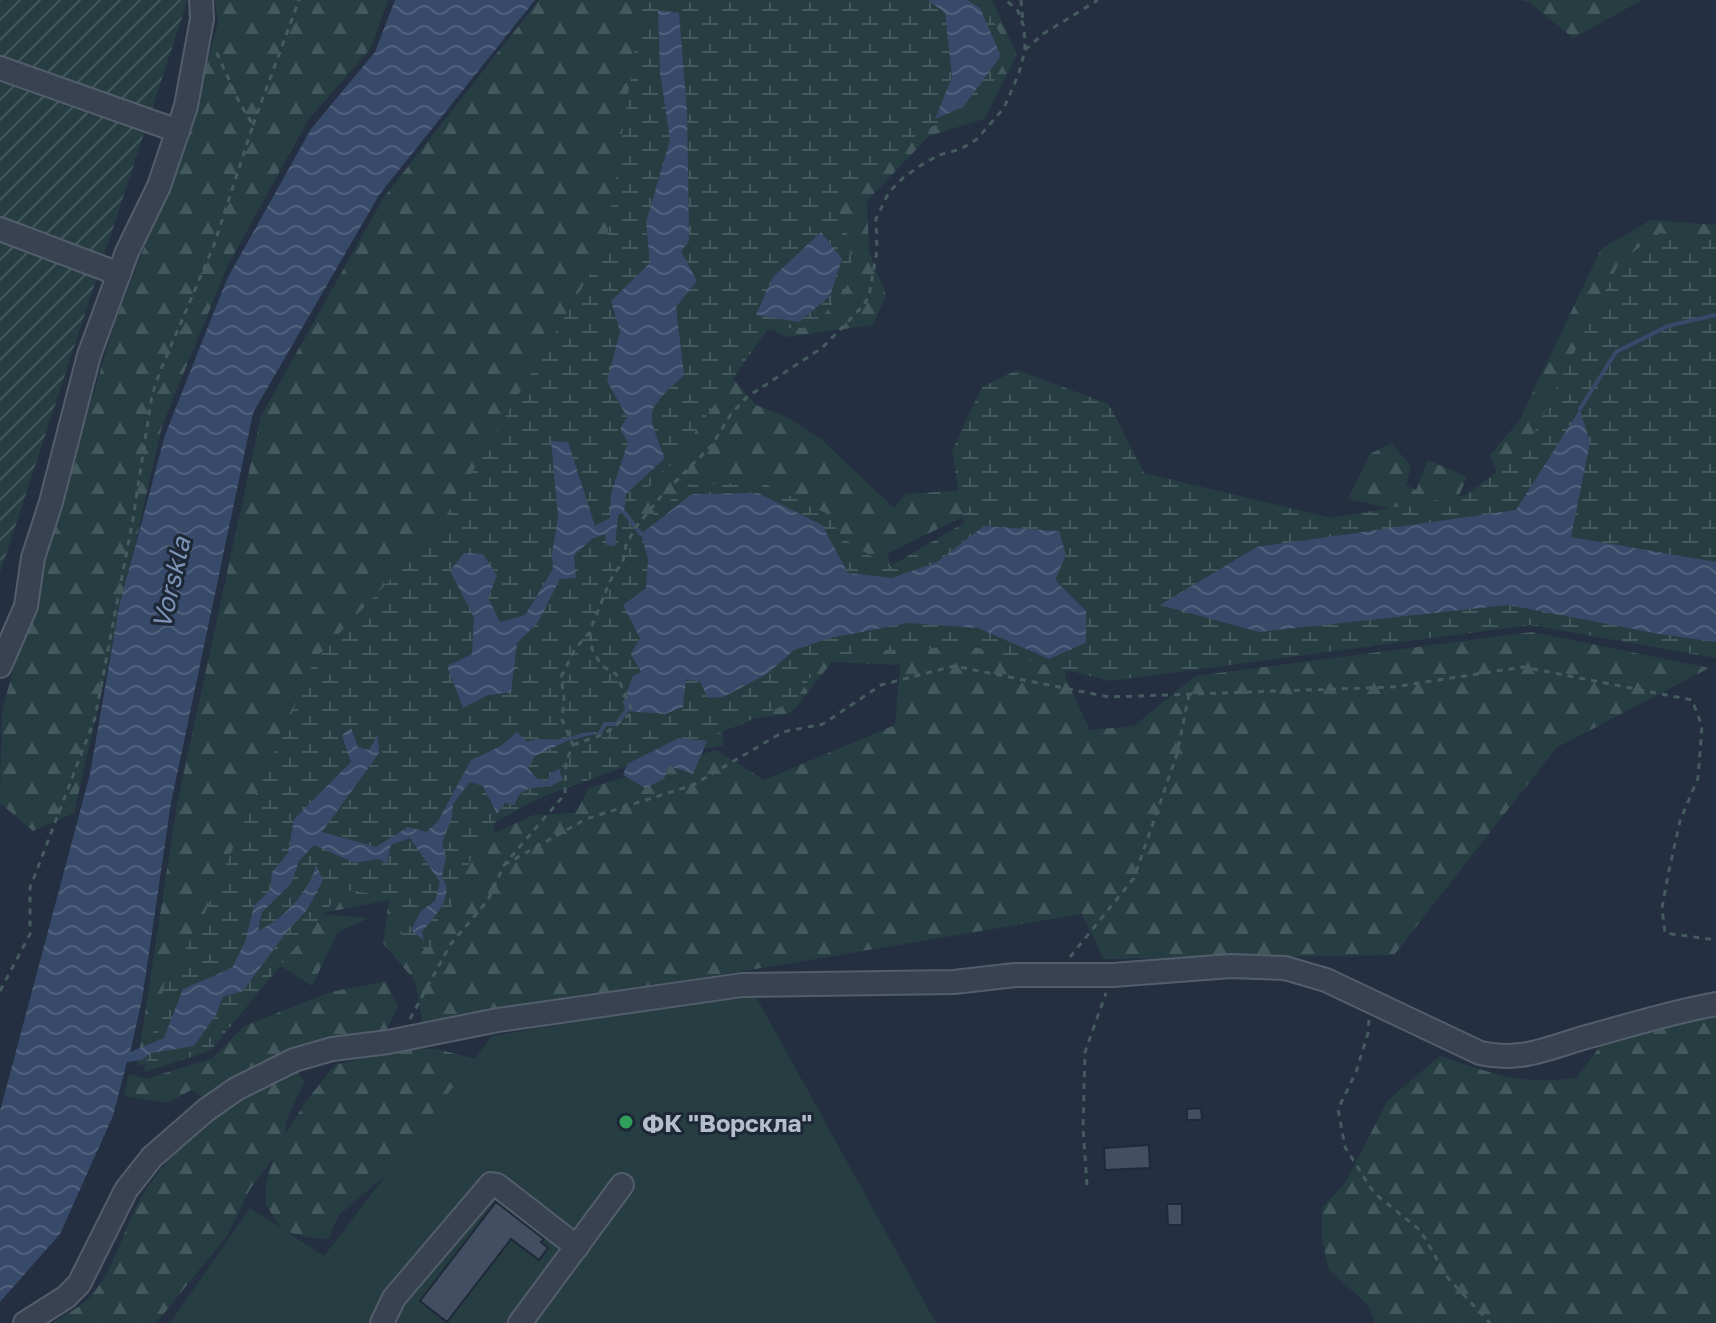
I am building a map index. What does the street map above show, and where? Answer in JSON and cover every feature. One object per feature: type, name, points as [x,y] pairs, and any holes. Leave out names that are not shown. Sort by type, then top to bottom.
[{"type":"street","points":[[0,666],[26,606],[33,558],[51,502],[89,355],[119,274],[159,186],[178,131],[189,92],[202,19],[201,0]]},
{"type":"street","points":[[0,68],[178,131]]},
{"type":"street","points":[[2,236],[119,274]]},
{"type":"street","points":[[25,1323],[66,1297],[79,1284],[126,1190],[152,1157],[206,1110],[236,1089],[294,1060],[332,1049],[388,1042],[498,1020],[742,985],[954,982],[1015,975],[1113,975],[1231,966],[1285,968],[1326,980],[1480,1053],[1511,1057],[1537,1054],[1668,1014],[1716,1004]]},
{"type":"street","points":[[382,1323],[394,1298],[491,1184],[497,1185],[577,1247]]},
{"type":"street","points":[[520,1323],[622,1185]]},
{"type":"path","points":[[0,991],[30,934],[30,888],[95,718],[133,519],[152,395],[214,245],[253,125],[299,0]]},
{"type":"path","points":[[1006,0],[1018,11],[1024,27]]},
{"type":"path","points":[[388,1042],[405,1028],[450,945],[488,900],[504,865],[565,794],[566,762],[571,740],[562,720],[564,697],[561,677],[575,649],[590,630],[610,581],[623,561],[626,545],[647,512],[712,445],[731,414],[747,397],[822,348],[863,306],[869,296],[877,250],[876,219],[889,192],[923,164],[977,139],[1004,108],[1025,50],[1021,0]]},
{"type":"path","points":[[1025,50],[1043,34],[1098,0]]},
{"type":"path","points":[[214,47],[253,125]]},
{"type":"path","points":[[571,740],[604,734],[633,712],[616,674],[602,666],[592,649],[590,630]]},
{"type":"path","points":[[504,865],[586,819],[693,785],[783,732],[823,724],[881,685],[954,666],[1109,697],[1393,687],[1523,667],[1692,700],[1702,726],[1698,778],[1680,821],[1662,908],[1665,933],[1716,940]]},
{"type":"path","points":[[1055,975],[1134,878],[1177,754],[1189,694]]},
{"type":"path","points":[[1087,1185],[1083,1128],[1085,1052],[1113,975]]},
{"type":"path","points":[[1371,1002],[1368,1033],[1356,1072],[1338,1109],[1345,1147],[1374,1193],[1420,1230],[1448,1278],[1490,1323]]},
{"type":"green space","points":[[0,0],[187,2],[0,573]]},
{"type":"green space","points":[[215,0],[388,0],[371,48],[308,120],[228,265],[162,426],[74,813],[33,831],[0,803],[2,711],[115,322],[189,133],[218,22]]},
{"type":"green space","points":[[539,0],[992,0],[1017,55],[984,119],[929,136],[867,201],[869,251],[886,295],[873,325],[786,337],[763,324],[728,373],[756,405],[787,417],[821,439],[894,508],[905,494],[1002,488],[975,511],[888,553],[895,600],[1065,658],[1065,677],[1090,730],[1134,726],[1195,676],[1532,632],[1709,668],[1556,748],[1394,955],[1104,959],[1082,914],[423,1025],[415,981],[383,943],[389,900],[317,914],[369,918],[338,932],[312,986],[276,963],[204,1047],[137,1066],[177,804],[261,416],[384,197]],"holes":[[[832,662],[900,665],[895,725],[764,780],[716,750],[589,788],[575,813],[533,815],[495,833],[488,803],[678,752],[723,746],[722,724],[791,713]]]},
{"type":"green space","points":[[642,0],[982,0],[1010,52],[977,111],[922,130],[833,208],[849,238],[853,278],[814,327],[767,330],[677,458],[630,506],[641,525],[690,484],[763,483],[826,513],[844,539],[889,567],[964,523],[952,451],[982,387],[1017,370],[1109,404],[1144,473],[1331,518],[1466,495],[1525,451],[1618,265],[1656,233],[1716,237],[1716,658],[1530,625],[1110,681],[970,646],[826,653],[796,700],[740,725],[539,798],[483,829],[435,947],[403,950],[398,897],[343,890],[210,1051],[144,1072],[164,985],[200,924],[315,659],[439,528],[605,249]]},
{"type":"green space","points":[[1520,0],[1642,0],[1573,38],[1529,2]]},
{"type":"green space","points":[[1651,220],[1716,225],[1716,287],[1539,458],[1500,481],[1490,455],[1519,421],[1601,249]]},
{"type":"green space","points":[[1392,443],[1411,467],[1406,485],[1416,490],[1428,460],[1467,477],[1454,507],[1411,513],[1348,499],[1370,454]]},
{"type":"green space","points":[[386,981],[398,1007],[385,1032],[207,1100],[191,1090],[168,1103],[124,1096],[129,1074],[146,1079],[213,1058],[244,1026],[331,992]]},
{"type":"green space","name":"ФК \"Ворскла\"","points":[[754,993],[936,1323],[170,1323],[250,1208],[324,1256],[492,1036]]},
{"type":"green space","points":[[1716,1017],[1716,1323],[1375,1323],[1368,1305],[1329,1270],[1322,1239],[1322,1208],[1345,1183],[1388,1100],[1440,1056],[1491,1073],[1522,1079],[1576,1078],[1601,1045],[1683,1022]]},
{"type":"green space","points":[[398,1049],[437,1049],[475,1059],[433,1135],[339,1215],[328,1239],[283,1231],[266,1205],[266,1182],[274,1157],[250,1189],[227,1236],[156,1323],[53,1323],[84,1302],[98,1288],[142,1196],[171,1158],[210,1122],[254,1092],[297,1071],[304,1081],[287,1121],[285,1134],[335,1065]]},
{"type":"water","name":"Vorskla","points":[[395,0],[535,0],[379,195],[253,413],[171,803],[142,1000],[130,1052],[164,1038],[183,989],[232,968],[245,942],[254,906],[270,890],[272,872],[288,853],[294,819],[351,762],[342,735],[351,728],[358,747],[369,750],[378,735],[379,753],[322,832],[376,847],[408,827],[427,832],[438,821],[471,760],[501,746],[517,732],[527,742],[566,738],[587,732],[600,733],[567,741],[535,756],[528,768],[536,778],[547,781],[550,774],[559,769],[563,780],[524,791],[515,805],[505,803],[497,814],[483,786],[470,782],[453,804],[452,817],[442,843],[446,856],[442,877],[446,884],[445,899],[422,932],[424,941],[411,930],[421,911],[435,901],[440,882],[410,838],[391,845],[387,864],[379,859],[355,863],[314,845],[299,861],[291,884],[262,912],[258,931],[277,920],[294,904],[308,885],[316,865],[323,880],[307,910],[243,991],[223,997],[216,1015],[194,1046],[151,1053],[142,1060],[127,1062],[113,1116],[60,1234],[0,1302],[0,1111],[90,774],[119,607],[165,435],[227,279],[311,129],[375,52]]},
{"type":"water","points":[[928,0],[967,0],[980,8],[1001,56],[963,107],[935,119],[952,77],[945,13]]},
{"type":"water","points":[[658,10],[679,13],[687,111],[689,241],[681,251],[697,281],[676,307],[684,375],[652,412],[654,429],[665,458],[626,494],[624,512],[618,515],[615,546],[606,545],[605,534],[592,539],[574,555],[576,578],[560,579],[538,622],[517,643],[511,692],[488,695],[463,708],[447,666],[472,654],[474,617],[450,571],[464,553],[483,554],[497,576],[488,598],[500,622],[525,615],[553,569],[552,553],[558,517],[551,441],[568,442],[595,526],[610,518],[611,494],[628,442],[620,429],[627,417],[607,381],[620,332],[611,301],[650,263],[646,222],[670,140],[660,72]]},
{"type":"water","points":[[821,232],[842,259],[830,296],[799,322],[756,315],[773,277]]},
{"type":"water","points":[[1580,409],[1590,443],[1571,537],[1716,562],[1716,642],[1508,605],[1259,632],[1160,605],[1257,547],[1516,510]]},
{"type":"water","points":[[758,493],[822,525],[848,573],[892,578],[937,562],[984,526],[1059,531],[1066,555],[1055,580],[1086,611],[1086,643],[1049,659],[978,628],[908,623],[830,638],[794,650],[767,674],[723,697],[708,698],[700,682],[686,679],[683,707],[665,714],[626,711],[623,702],[633,676],[641,672],[631,654],[640,638],[623,605],[646,588],[648,559],[641,534],[692,494]]},
{"type":"water","points":[[679,738],[707,741],[693,774],[669,766],[664,779],[645,788],[623,775],[627,764]]},
{"type":"building","points":[[1201,1108],[1202,1120],[1187,1120],[1187,1109]]},
{"type":"building","points":[[1149,1145],[1150,1168],[1105,1170],[1104,1148]]},
{"type":"building","points":[[496,1202],[544,1239],[541,1242],[548,1248],[539,1260],[511,1239],[447,1322],[420,1301]]},
{"type":"building","points":[[1167,1204],[1182,1204],[1182,1225],[1168,1225]]},
{"type":"waterway","points":[[1580,409],[1616,352],[1668,326],[1716,315]]},
{"type":"waterway","points":[[624,512],[641,534]]},
{"type":"waterway","points":[[600,733],[605,724],[617,724],[626,711]]},
{"type":"place","name":"ФК \"Ворскла\"","points":[[626,1122]]}]
